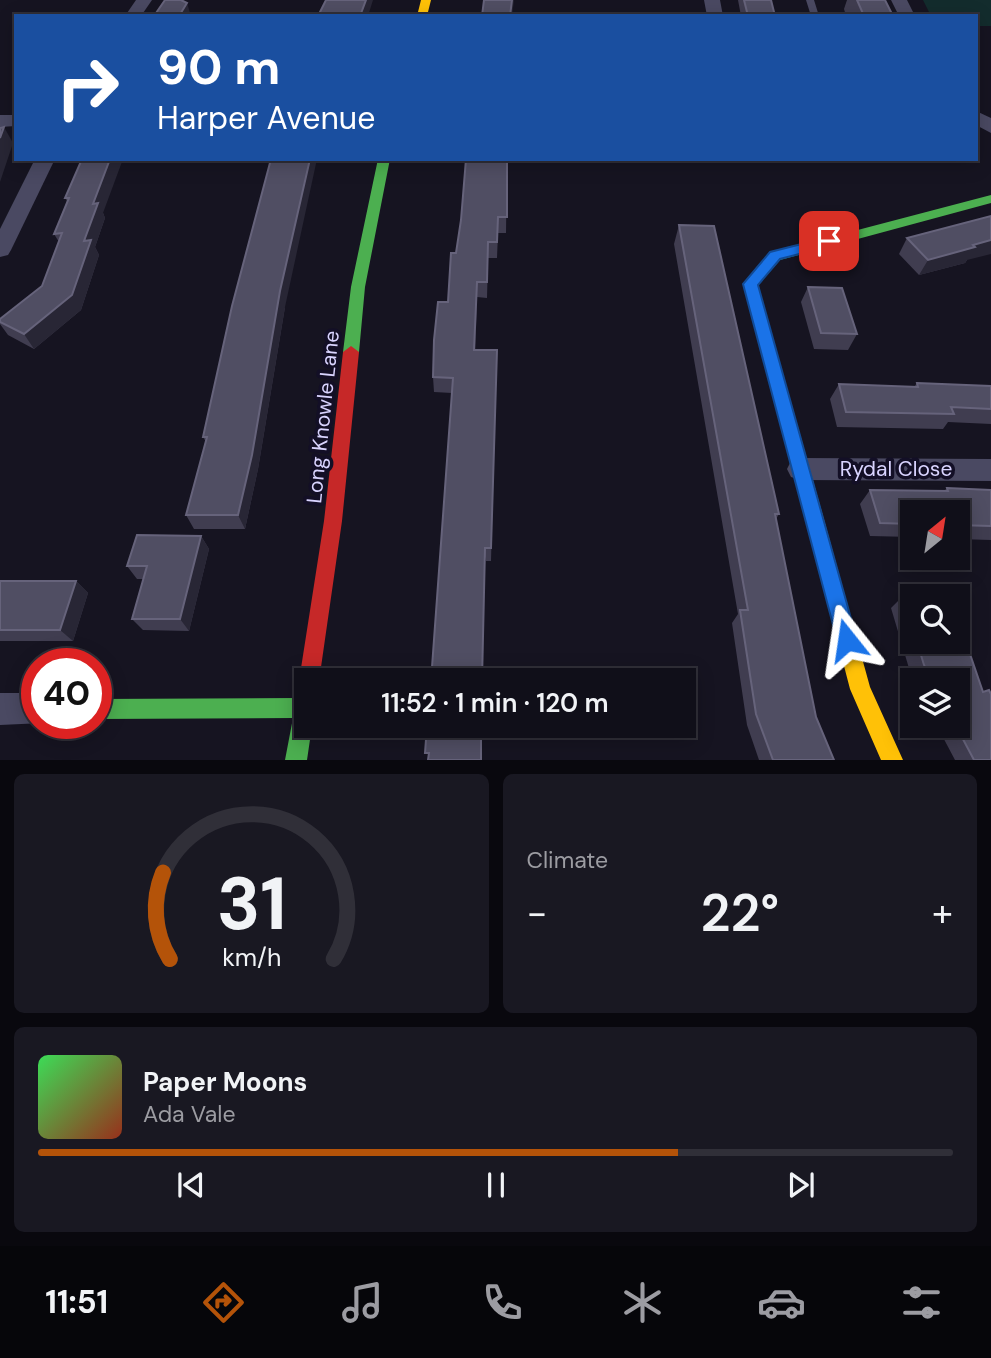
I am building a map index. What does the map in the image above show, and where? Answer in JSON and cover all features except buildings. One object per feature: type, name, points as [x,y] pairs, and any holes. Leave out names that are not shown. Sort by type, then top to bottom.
[{"type":"street","points":[[0,250],[44,161]]},
{"type":"street","name":"Long Knowle Lane","points":[[311,668],[332,522],[358,287],[384,161]]},
{"type":"street","points":[[892,760],[860,689],[751,284],[775,256],[991,199]]},
{"type":"street","name":"Rydal Close","points":[[800,469],[991,470]]},
{"type":"street","points":[[112,709],[294,705]]},
{"type":"street","points":[[0,709],[21,709]]},
{"type":"street","points":[[296,760],[300,738]]},
{"type":"green space","points":[[923,0],[991,0],[991,26],[978,26],[978,14],[930,14]]},
{"type":"traffic: fast","points":[[351,352],[358,287],[384,161]]},
{"type":"traffic: fast","points":[[812,509],[751,284],[775,256],[991,199]]},
{"type":"traffic: fast","points":[[112,709],[294,708]]},
{"type":"traffic: fast","points":[[296,760],[300,738]]},
{"type":"traffic: slow","points":[[422,14],[426,0]]},
{"type":"traffic: slow","points":[[812,509],[860,689],[892,760]]},
{"type":"traffic: jam","points":[[311,668],[333,521],[351,352]]},
{"type":"route","points":[[829,241],[775,256],[751,284],[847,640]]}]
